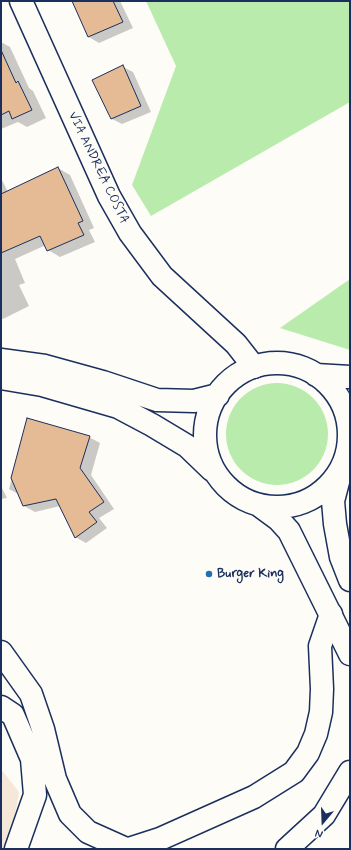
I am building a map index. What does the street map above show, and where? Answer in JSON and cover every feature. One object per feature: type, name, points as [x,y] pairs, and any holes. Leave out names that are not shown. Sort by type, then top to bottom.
[{"type":"main road","name":"VIA ANDREA COSTA","points":[[21,1],[109,196],[130,233],[162,276],[236,344],[254,367]]},
{"type":"main road","points":[[1,360],[45,366],[103,382],[157,400],[194,400],[218,395]]},
{"type":"main road","points":[[214,472],[207,458],[205,438],[208,416],[218,395],[234,378],[254,367],[278,363],[303,367],[331,386],[340,398],[349,422],[350,446],[333,501],[335,524],[341,557],[350,580]]},
{"type":"main road","points":[[316,375],[350,377]]},
{"type":"main road","points":[[1,378],[42,385],[118,407],[187,446],[214,472],[224,485],[239,496],[260,506],[279,520],[289,531],[350,654]]},
{"type":"main road","points":[[260,506],[283,508],[306,502],[326,489],[342,470]]},
{"type":"main road","points":[[335,524],[344,537],[350,542]]},
{"type":"main road","points":[[1,652],[31,694],[43,729],[55,780],[70,814],[88,832],[128,849],[160,840],[254,797],[294,772],[308,754],[316,734],[321,712],[322,696],[320,646],[331,614]]},
{"type":"main road","points":[[1,707],[13,715],[32,758],[35,795],[16,849]]},
{"type":"main road","points":[[287,849],[324,815],[350,772]]},
{"type":"shaded area","points":[[1,769],[19,792],[10,844],[5,849],[1,849]]},
{"type":"green space","points":[[146,1],[350,1],[350,102],[151,216],[132,185],[176,66]]},
{"type":"green space","points":[[350,279],[350,350],[280,328]]},
{"type":"green space","points":[[277,383],[296,387],[313,398],[324,415],[328,434],[324,453],[313,470],[296,481],[277,485],[258,481],[241,470],[230,453],[226,434],[230,415],[241,398],[258,387]]},
{"type":"building","points":[[72,1],[113,1],[123,22],[88,37]]},
{"type":"building","points":[[1,50],[16,83],[18,81],[32,110],[12,119],[9,111],[1,115]]},
{"type":"building","points":[[123,65],[141,106],[111,119],[92,80]]},
{"type":"building","points":[[58,167],[83,221],[78,223],[84,235],[47,251],[40,236],[1,253],[1,194]]},
{"type":"building","points":[[27,418],[90,436],[80,468],[104,502],[89,512],[97,522],[75,538],[56,499],[23,506],[11,478]]},
{"type":"place","name":"Burger King","points":[[209,574]]}]
